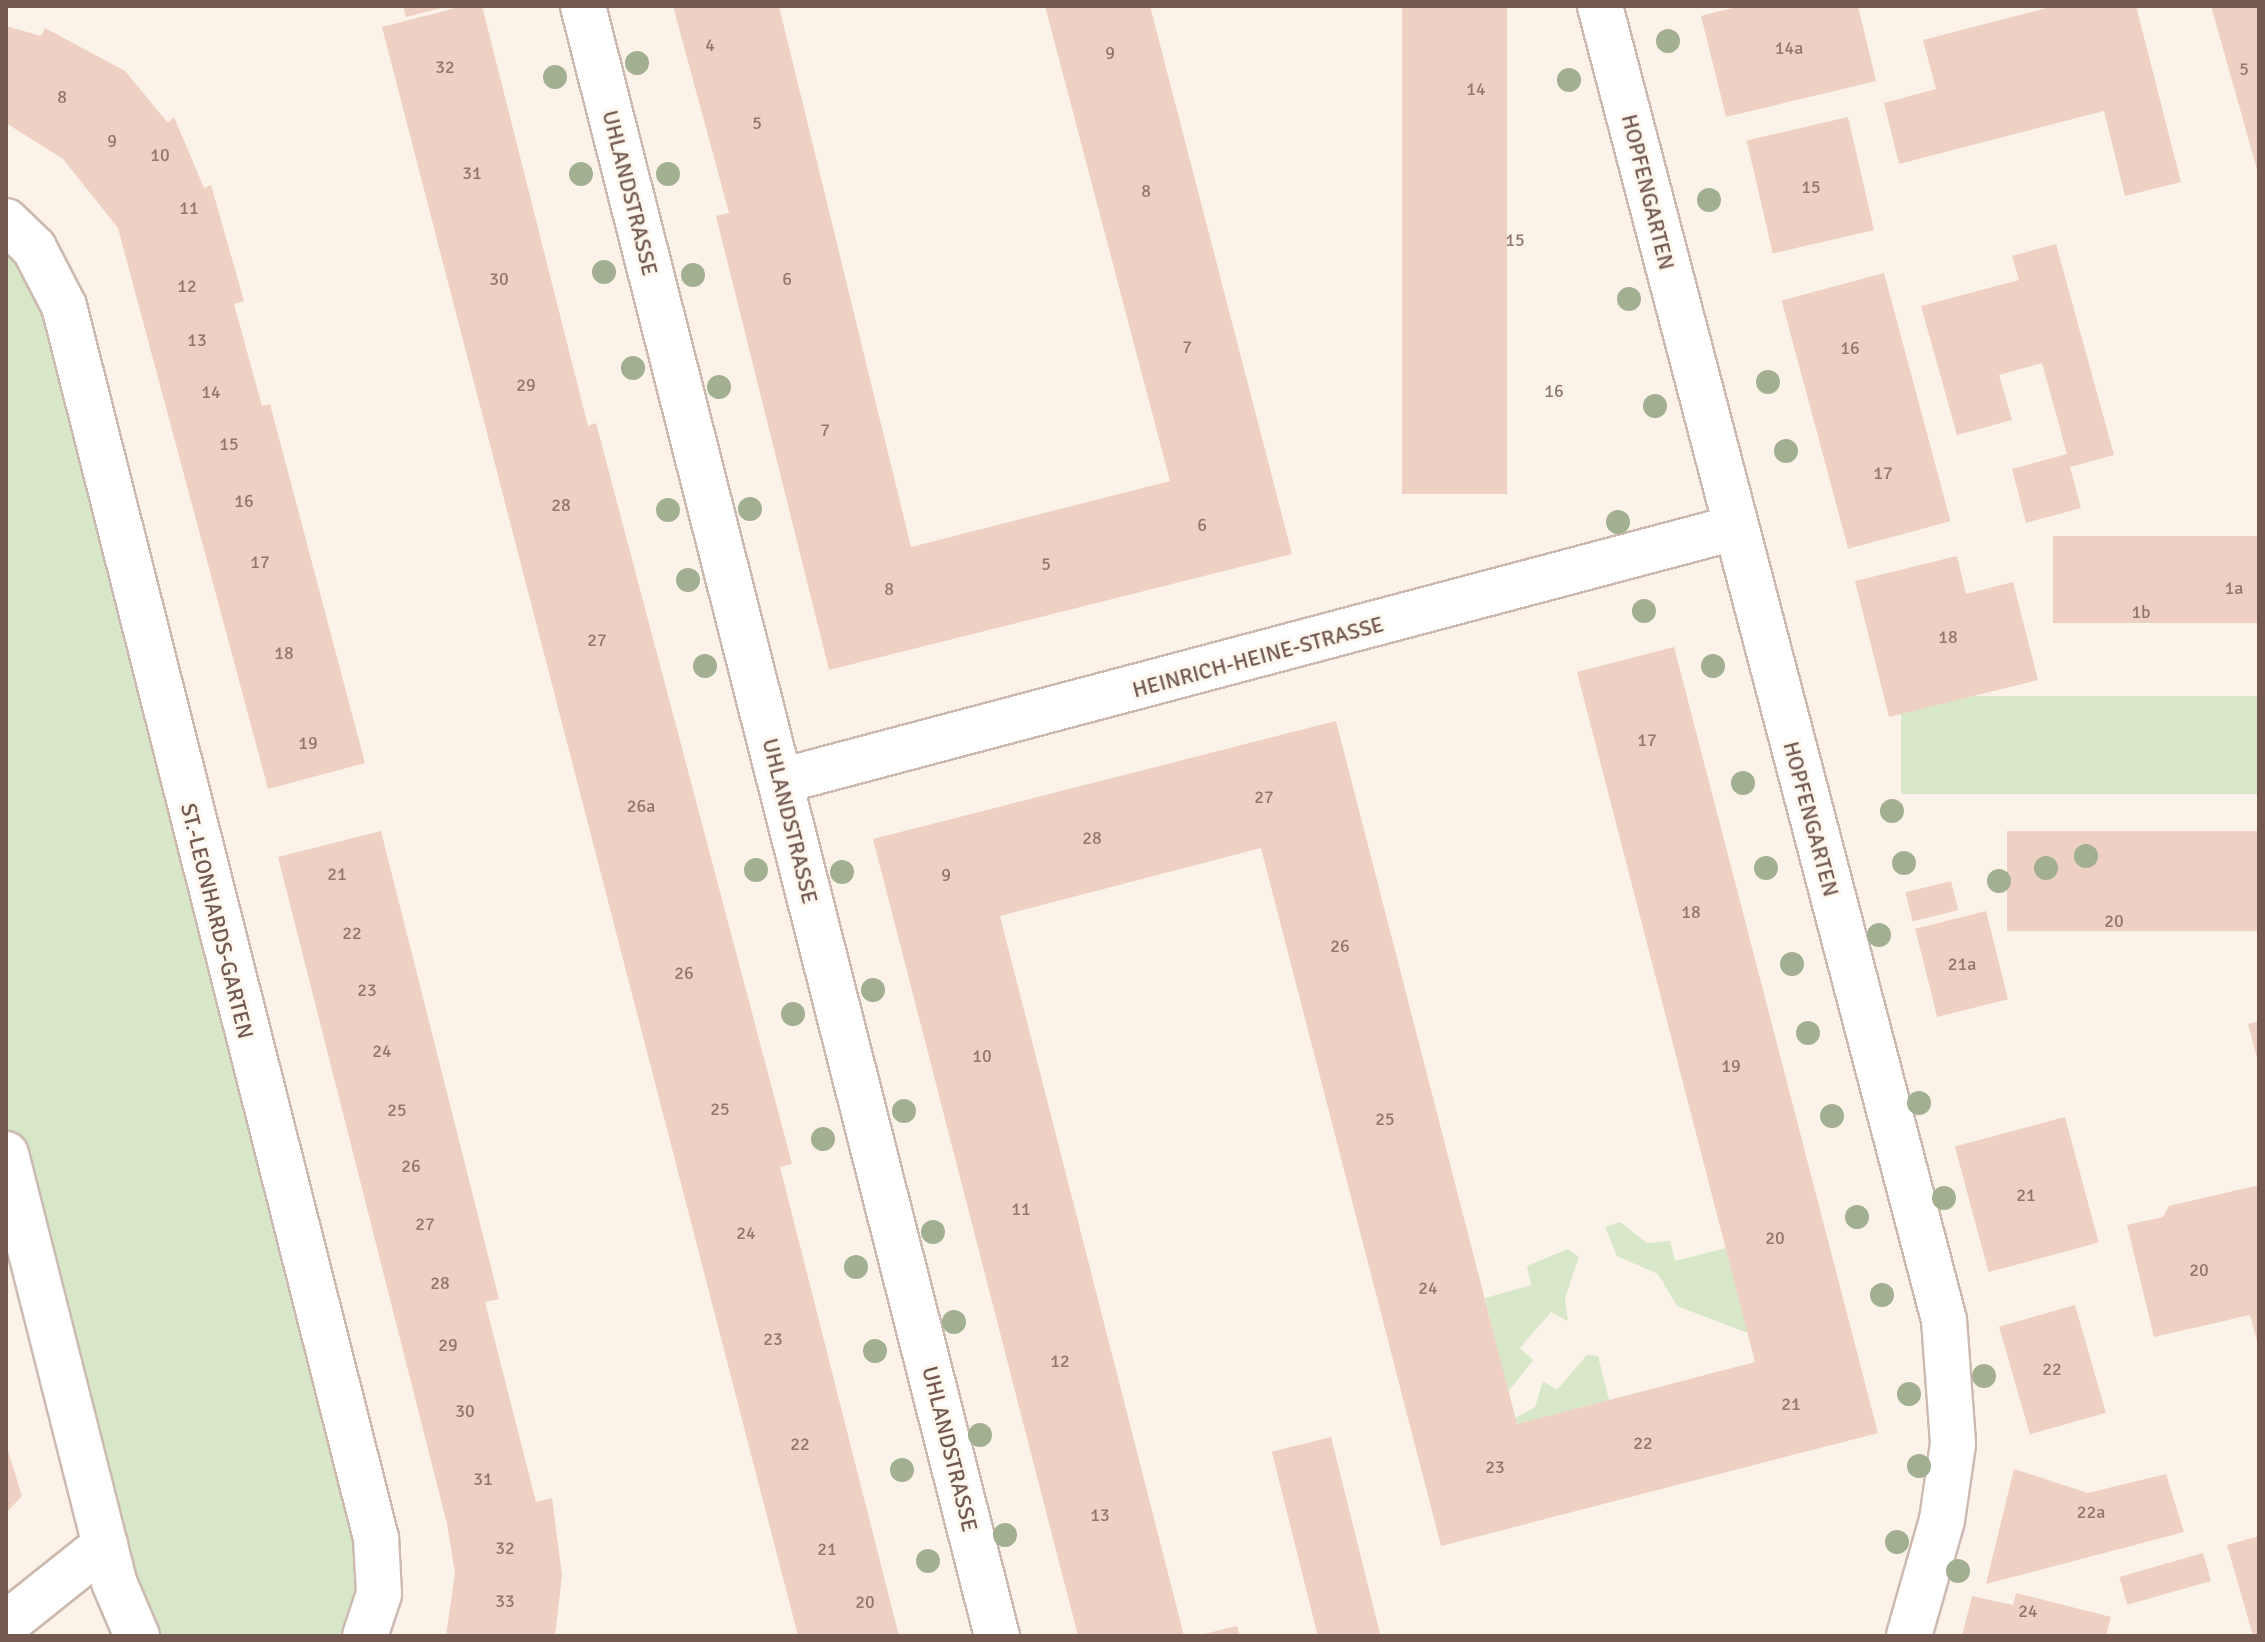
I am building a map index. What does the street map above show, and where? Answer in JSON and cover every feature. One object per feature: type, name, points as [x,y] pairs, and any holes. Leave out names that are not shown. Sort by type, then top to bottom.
[{"type":"street","name":"UHLANDSTRASSE","points":[[583,6],[997,1636]]},
{"type":"street","name":"HOPFENGARTEN","points":[[1600,6],[1734,528],[1944,1320],[1953,1444],[1942,1520],[1909,1636]]},
{"type":"street","name":"ST.-LEONHARDS-GARTEN","points":[[6,221],[34,248],[64,306],[376,1538],[379,1594],[365,1636]]},
{"type":"street","name":"HEINRICH-HEINE-STRASSE","points":[[781,781],[1734,528]]},
{"type":"street","points":[[6,1154],[105,1545],[137,1636]]},
{"type":"street","points":[[6,1624],[105,1545]]},
{"type":"green space","points":[[6,221],[34,248],[376,1538],[365,1636],[137,1636],[6,1155]]},
{"type":"green space","points":[[1901,696],[2259,696],[2259,794],[1901,794]]},
{"type":"green space","points":[[1620,1222],[1647,1243],[1670,1241],[1675,1261],[1726,1248],[1748,1333],[1677,1306],[1658,1274],[1617,1256],[1605,1227]]},
{"type":"green space","points":[[1568,1249],[1579,1257],[1565,1298],[1568,1321],[1551,1312],[1520,1348],[1533,1360],[1508,1392],[1485,1298],[1531,1285],[1527,1266]]},
{"type":"green space","points":[[1587,1355],[1598,1356],[1609,1400],[1517,1424],[1515,1418],[1535,1407],[1543,1381],[1557,1390]]},
{"type":"building","points":[[403,6],[444,6],[445,7],[406,17]]},
{"type":"building","points":[[463,6],[482,6],[588,426],[596,423],[792,1164],[780,1167],[899,1636],[798,1636],[382,27]]},
{"type":"building","points":[[673,6],[779,6],[911,547],[1170,481],[1045,6],[1150,6],[1292,554],[829,670],[716,216],[729,213]]},
{"type":"building","points":[[1402,6],[1507,6],[1507,494],[1402,494]]},
{"type":"building","points":[[1740,6],[1858,6],[1876,81],[1726,117],[1701,16]]},
{"type":"building","points":[[2054,6],[2136,6],[2181,182],[2125,196],[2104,111],[1899,164],[1884,103],[1936,89],[1923,40]]},
{"type":"building","points":[[2211,6],[2259,6],[2259,173],[2258,173]]},
{"type":"building","points":[[6,26],[41,36],[45,28],[125,71],[168,123],[174,117],[204,188],[211,185],[244,301],[234,304],[262,406],[270,404],[365,763],[268,789],[118,228],[63,159],[6,123]]},
{"type":"building","points":[[1848,117],[1874,230],[1773,253],[1747,140]]},
{"type":"building","points":[[2056,244],[2114,455],[2070,467],[2081,508],[2026,523],[2012,469],[2067,454],[2042,363],[1999,375],[2012,420],[1957,435],[1921,306],[2019,280],[2012,256]]},
{"type":"building","points":[[1884,273],[1951,521],[1848,549],[1782,300]]},
{"type":"building","points":[[2053,536],[2259,536],[2259,623],[2053,623]]},
{"type":"building","points":[[1957,556],[1966,594],[2013,582],[2038,680],[1889,717],[1855,581]]},
{"type":"building","points":[[1674,647],[1878,1433],[1441,1546],[1261,848],[1000,916],[1184,1636],[1078,1636],[873,839],[1336,721],[1517,1424],[1755,1362],[1577,672]]},
{"type":"building","points":[[381,831],[499,1299],[485,1302],[536,1502],[552,1498],[562,1575],[555,1636],[446,1636],[455,1573],[447,1524],[278,857]]},
{"type":"building","points":[[2007,831],[2259,831],[2259,931],[2007,931]]},
{"type":"building","points":[[1951,881],[1958,910],[1913,921],[1905,892]]},
{"type":"building","points":[[1986,911],[2008,999],[1937,1017],[1915,929]]},
{"type":"building","points":[[2259,1021],[2259,1062],[2258,1062],[2248,1024]]},
{"type":"building","points":[[2065,1117],[2099,1243],[1989,1272],[1955,1147]]},
{"type":"building","points":[[2259,1185],[2259,1348],[2250,1315],[2154,1337],[2127,1225],[2163,1217],[2169,1206]]},
{"type":"building","points":[[2075,1305],[2106,1413],[2030,1434],[1999,1327]]},
{"type":"building","points":[[1331,1437],[1381,1636],[1318,1636],[1272,1452]]},
{"type":"building","points":[[6,1444],[22,1496],[6,1513]]},
{"type":"building","points":[[2014,1469],[2088,1493],[2166,1474],[2184,1532],[1986,1584]]},
{"type":"building","points":[[2259,1536],[2259,1636],[2253,1636],[2227,1545]]},
{"type":"building","points":[[2203,1553],[2211,1581],[2127,1605],[2119,1577]]},
{"type":"building","points":[[2016,1593],[2111,1617],[2106,1636],[1962,1636],[1972,1596],[2013,1605]]},
{"type":"building","points":[[1237,1626],[1240,1636],[1200,1636],[1200,1635]]}]
